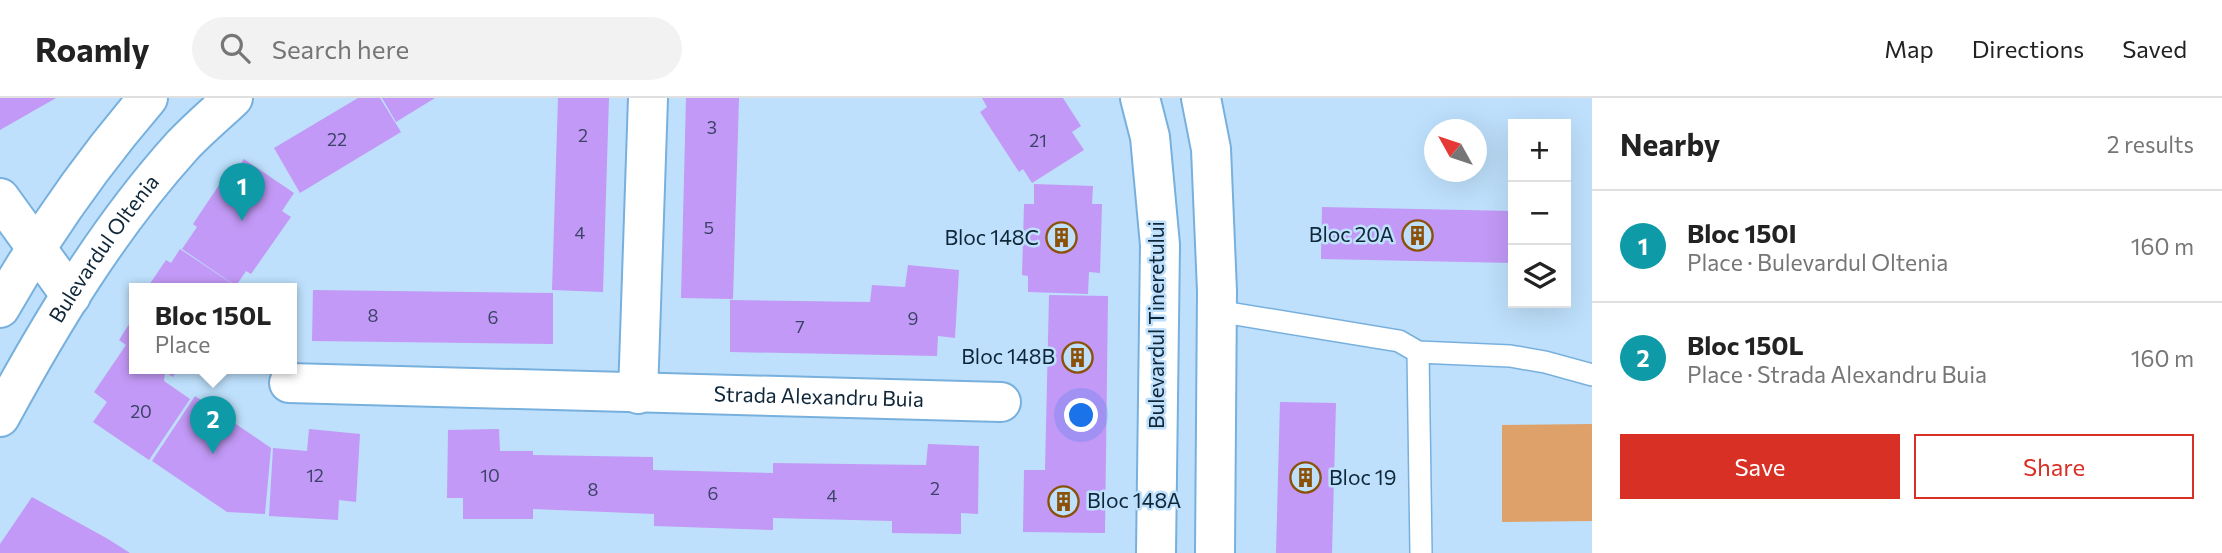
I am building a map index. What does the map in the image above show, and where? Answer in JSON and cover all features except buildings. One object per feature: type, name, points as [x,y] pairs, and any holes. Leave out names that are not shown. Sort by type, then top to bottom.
[{"type":"street","points":[[0,308],[35,247],[110,142],[148,98]]},
{"type":"street","name":"Bulevardul Oltenia","points":[[0,417],[39,344],[116,227],[183,145],[233,98]]},
{"type":"street","points":[[638,394],[648,98]]},
{"type":"street","name":"Bulevardul Tineretului","points":[[1140,98],[1150,137],[1160,245],[1156,553]]},
{"type":"street","points":[[1201,98],[1211,149],[1217,311],[1216,553]]},
{"type":"street","points":[[0,198],[71,296]]},
{"type":"street","name":"Strada Alexandru Buia","points":[[289,383],[1001,402]]},
{"type":"lane","points":[[1217,311],[1399,341],[1418,352],[1510,356],[1592,375]]},
{"type":"lane","points":[[1418,352],[1422,553]]},
{"type":"shaded area","points":[[1592,424],[1592,521],[1502,522],[1502,425]]},
{"type":"place","name":"Bloc 150I","points":[[242,221]]},
{"type":"place","name":"Bloc 20A","points":[[1417,235]]},
{"type":"place","name":"Bloc 148C","points":[[1062,238]]},
{"type":"place","name":"Bloc 148B","points":[[1078,357]]},
{"type":"place","name":"Bloc 150L","points":[[213,454]]},
{"type":"place","name":"Bloc 19","points":[[1306,478]]},
{"type":"place","name":"Bloc 148A","points":[[1064,501]]}]
